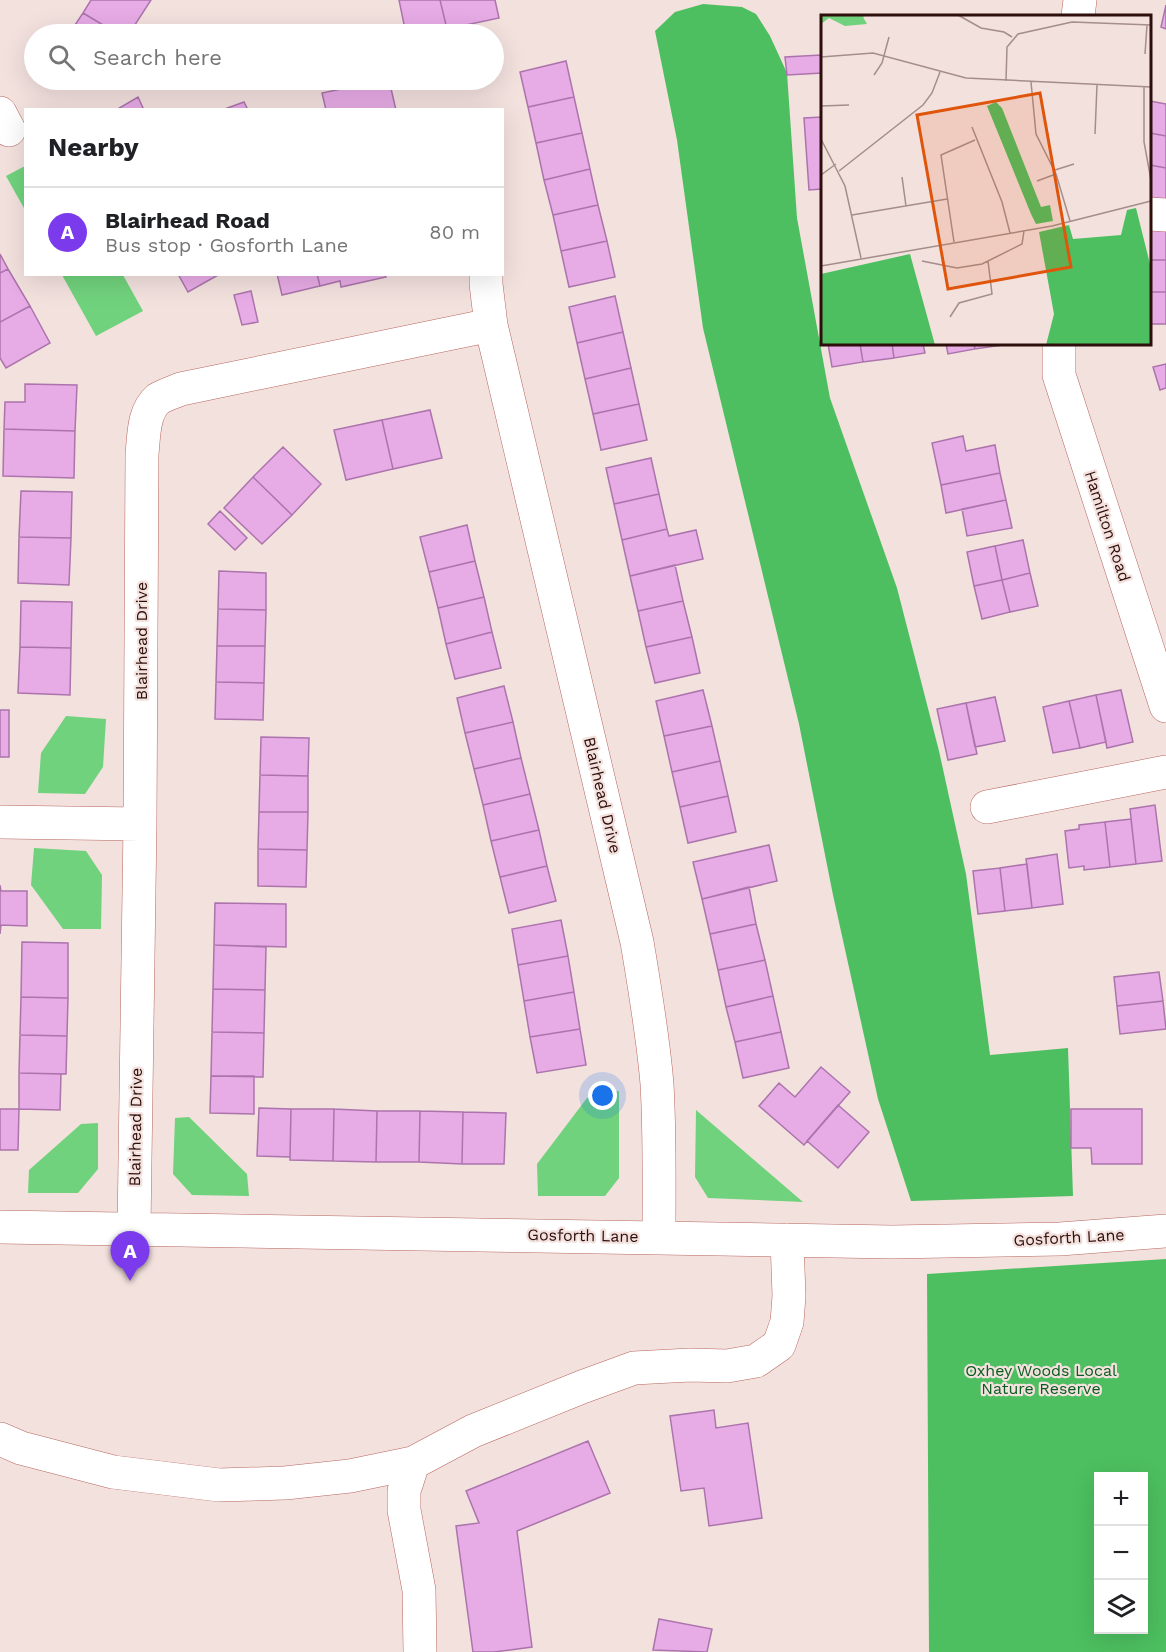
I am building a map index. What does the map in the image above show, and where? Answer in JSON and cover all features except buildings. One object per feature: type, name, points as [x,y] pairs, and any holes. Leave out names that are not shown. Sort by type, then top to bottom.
[{"type":"street","points":[[1078,15],[1080,0]]},
{"type":"street","points":[[1151,214],[1166,215]]},
{"type":"street","name":"Blairhead Drive","points":[[486,276],[491,325],[637,942],[657,1083],[660,1146],[659,1237]]},
{"type":"street","name":"Blairhead Drive","points":[[134,1228],[140,824],[142,454],[144,425],[149,412],[159,399],[181,389],[491,325]]},
{"type":"street","name":"Hamilton Road","points":[[1059,345],[1059,375],[1166,706]]},
{"type":"street","points":[[987,807],[1166,772]]},
{"type":"street","points":[[0,822],[140,824]]},
{"type":"street","name":"Gosforth Lane","points":[[0,1227],[892,1242],[1060,1239],[1166,1232]]},
{"type":"street","points":[[0,1439],[21,1448],[113,1472],[219,1485],[285,1483],[350,1476],[412,1462],[473,1431],[634,1368],[727,1366],[756,1361],[779,1345],[788,1322],[787,1240]]},
{"type":"street","points":[[412,1462],[404,1491],[404,1510],[419,1590],[420,1652]]},
{"type":"green space","points":[[703,4],[742,7],[756,14],[770,36],[787,73],[797,218],[830,398],[897,588],[939,751],[966,874],[990,1055],[1068,1048],[1073,1196],[911,1201],[878,1099],[833,895],[799,724],[703,328],[677,140],[655,31],[675,12]]},
{"type":"green space","points":[[24,167],[24,208],[6,176]]},
{"type":"green space","points":[[63,276],[124,276],[143,311],[96,336]]},
{"type":"green space","points":[[66,716],[106,719],[103,767],[85,794],[38,793],[41,753]]},
{"type":"green space","points":[[34,848],[86,851],[102,875],[101,929],[63,929],[31,885]]},
{"type":"green space","points":[[619,1091],[619,1178],[605,1196],[538,1196],[537,1164],[587,1098]]},
{"type":"green space","points":[[696,1110],[803,1202],[708,1198],[695,1177]]},
{"type":"green space","points":[[189,1117],[247,1174],[249,1196],[192,1195],[173,1174],[175,1118]]},
{"type":"green space","points":[[98,1123],[98,1169],[78,1193],[28,1193],[29,1170],[81,1124]]},
{"type":"green space","name":"Oxhey Woods Local Nature Reserve","points":[[1166,1259],[1166,1652],[929,1652],[927,1274]]},
{"type":"place","name":"Blairhead Road","points":[[130,1281]]}]
